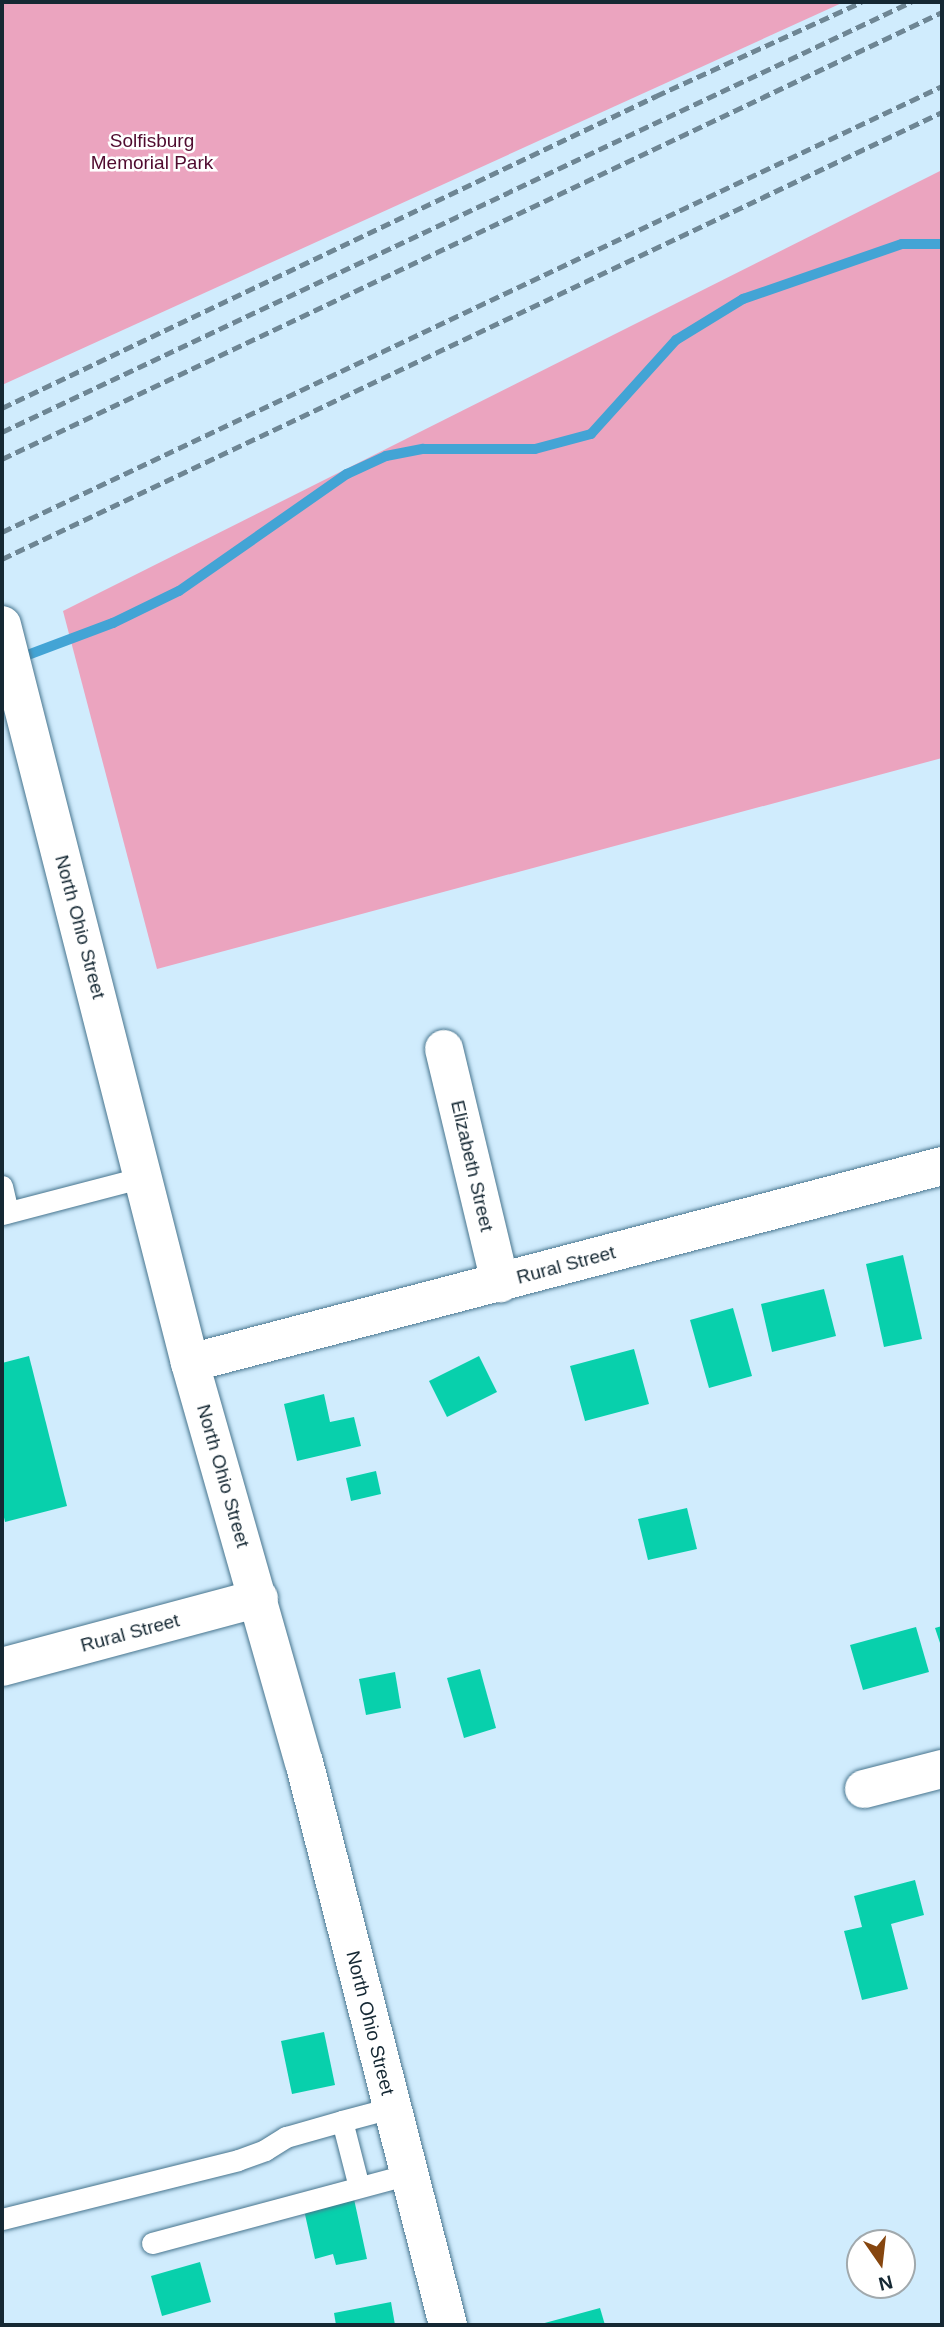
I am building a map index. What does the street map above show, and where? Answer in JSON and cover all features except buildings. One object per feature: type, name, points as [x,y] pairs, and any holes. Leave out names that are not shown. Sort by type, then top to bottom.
[{"type":"street","name":"North Ohio Street","points":[[2,625],[190,1363],[304,1762],[448,2325]]},
{"type":"street","name":"Elizabeth Street","points":[[444,1049],[500,1283]]},
{"type":"street","name":"Rural Street","points":[[190,1363],[942,1166]]},
{"type":"street","name":"Rural Street","points":[[2,1667],[259,1598]]},
{"type":"street","points":[[864,1789],[942,1769]]},
{"type":"lane","points":[[2,1186],[5,1213],[144,1177]]},
{"type":"lane","points":[[2,2219],[238,2160],[265,2150],[286,2137],[391,2108]]},
{"type":"lane","points":[[342,2121],[359,2187]]},
{"type":"lane","points":[[152,2243],[409,2174]]},
{"type":"green space","name":"Solfisburg Memorial Park","points":[[2,2],[844,2],[2,385]]},
{"type":"green space","points":[[942,170],[942,758],[157,969],[63,611]]},
{"type":"waterway","points":[[17,659],[113,623],[179,591],[347,474],[386,456],[423,449],[535,449],[591,434],[676,340],[743,299],[902,244],[942,244]]},
{"type":"railway","points":[[2,408],[656,96],[861,2]]},
{"type":"railway","points":[[2,432],[911,2]]},
{"type":"railway","points":[[2,459],[942,12]]},
{"type":"railway","points":[[2,532],[942,86]]},
{"type":"railway","points":[[2,559],[942,112]]}]
